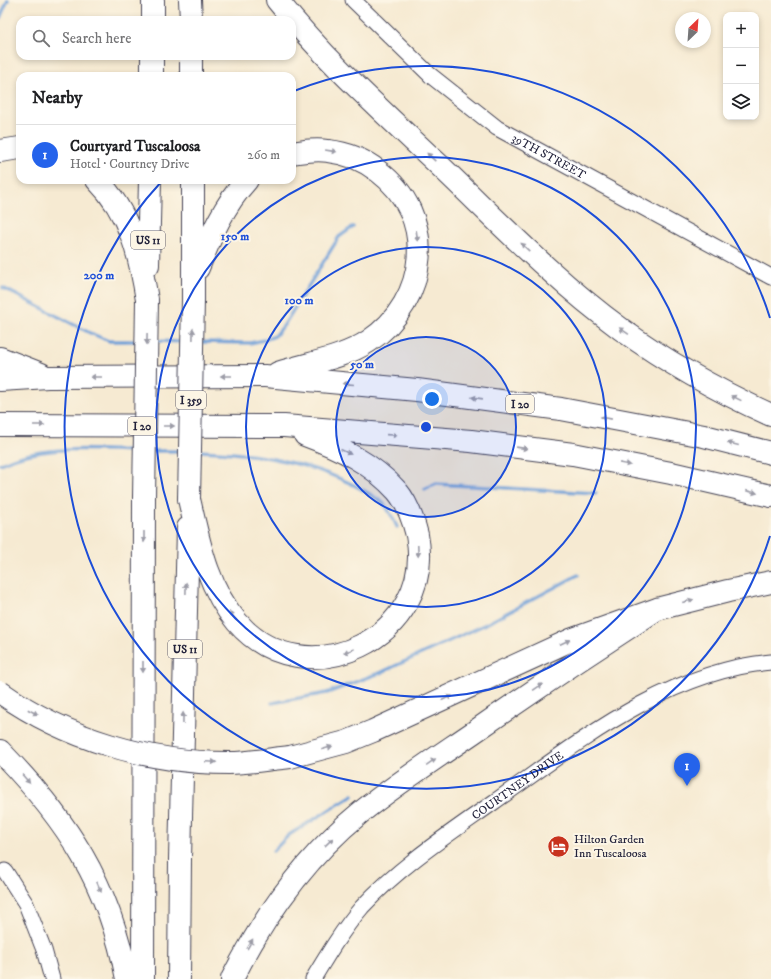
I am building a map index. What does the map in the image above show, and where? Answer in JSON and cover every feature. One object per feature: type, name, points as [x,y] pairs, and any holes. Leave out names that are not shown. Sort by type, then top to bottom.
[{"type":"highway","points":[[152,16],[153,0]]},
{"type":"highway","points":[[190,0],[191,16]]},
{"type":"highway","points":[[277,0],[290,16]]},
{"type":"highway","points":[[296,24],[395,123],[553,274],[621,329],[696,378],[771,415]]},
{"type":"highway","points":[[152,60],[152,72]]},
{"type":"highway","points":[[191,60],[191,72]]},
{"type":"highway","points":[[0,151],[16,149]]},
{"type":"highway","points":[[265,376],[332,358],[369,342],[395,318],[413,285],[418,266],[418,236],[410,208],[402,195],[382,174],[370,165],[343,154],[314,150],[296,152]]},
{"type":"highway","points":[[101,184],[113,198],[134,239],[140,259],[147,300]]},
{"type":"highway","name":"US 11","points":[[142,979],[144,498],[150,184]]},
{"type":"highway","name":"I 359","points":[[189,499],[194,290],[193,184]]},
{"type":"highway","points":[[194,290],[212,231],[228,205],[244,184]]},
{"type":"highway","points":[[0,358],[48,377]]},
{"type":"highway","name":"I 20","points":[[0,380],[48,377],[265,376],[418,390],[561,409],[704,436],[771,453]]},
{"type":"highway","name":"I 20","points":[[0,425],[284,426],[471,441],[573,454],[671,473],[771,496]]},
{"type":"highway","points":[[189,499],[199,544],[208,571],[228,610],[248,632],[272,648],[287,653],[316,657],[345,653],[374,638],[389,626],[401,610],[411,592],[417,574],[418,542],[409,510],[398,492],[370,467],[351,454],[328,443],[284,426]]},
{"type":"highway","name":"US 11","points":[[179,979],[180,851],[189,499]]},
{"type":"highway","points":[[0,692],[32,712],[84,737],[171,759],[231,763],[290,757],[346,742],[428,707],[572,639],[657,609],[771,582]]},
{"type":"highway","points":[[232,979],[248,947],[271,909],[298,875],[328,843],[360,813],[574,662],[657,609]]},
{"type":"highway","points":[[0,751],[43,798],[70,833],[92,870],[109,911],[122,952],[127,979]]},
{"type":"street","name":"39TH STREET","points":[[353,0],[430,75],[497,128],[688,234],[771,277]]},
{"type":"street","name":"COURTNEY DRIVE","points":[[313,979],[335,942],[362,908],[393,878],[462,825],[569,749],[606,725],[684,684],[725,671],[771,662]]},
{"type":"street","points":[[5,871],[26,904],[44,950],[52,979]]},
{"type":"waterway","points":[[0,18],[8,0]]},
{"type":"waterway","points":[[200,342],[250,343],[275,336],[284,325],[339,237],[353,227]]},
{"type":"waterway","points":[[3,288],[90,333],[109,341],[140,341]]},
{"type":"waterway","points":[[154,341],[186,342]]},
{"type":"waterway","points":[[0,464],[33,453],[51,451],[86,449],[139,451]]},
{"type":"waterway","points":[[153,451],[183,451]]},
{"type":"waterway","points":[[197,451],[263,457],[285,461],[328,474],[368,493],[385,505],[397,527]]},
{"type":"waterway","points":[[425,489],[435,484],[596,493]]},
{"type":"waterway","points":[[272,703],[327,693],[382,672],[486,624],[578,575]]},
{"type":"waterway","points":[[273,851],[289,835],[353,795]]},
{"type":"place","name":"Courtyard Tuscaloosa","points":[[687,786]]},
{"type":"place","name":"Hilton Garden Inn Tuscaloosa","points":[[559,846]]}]
